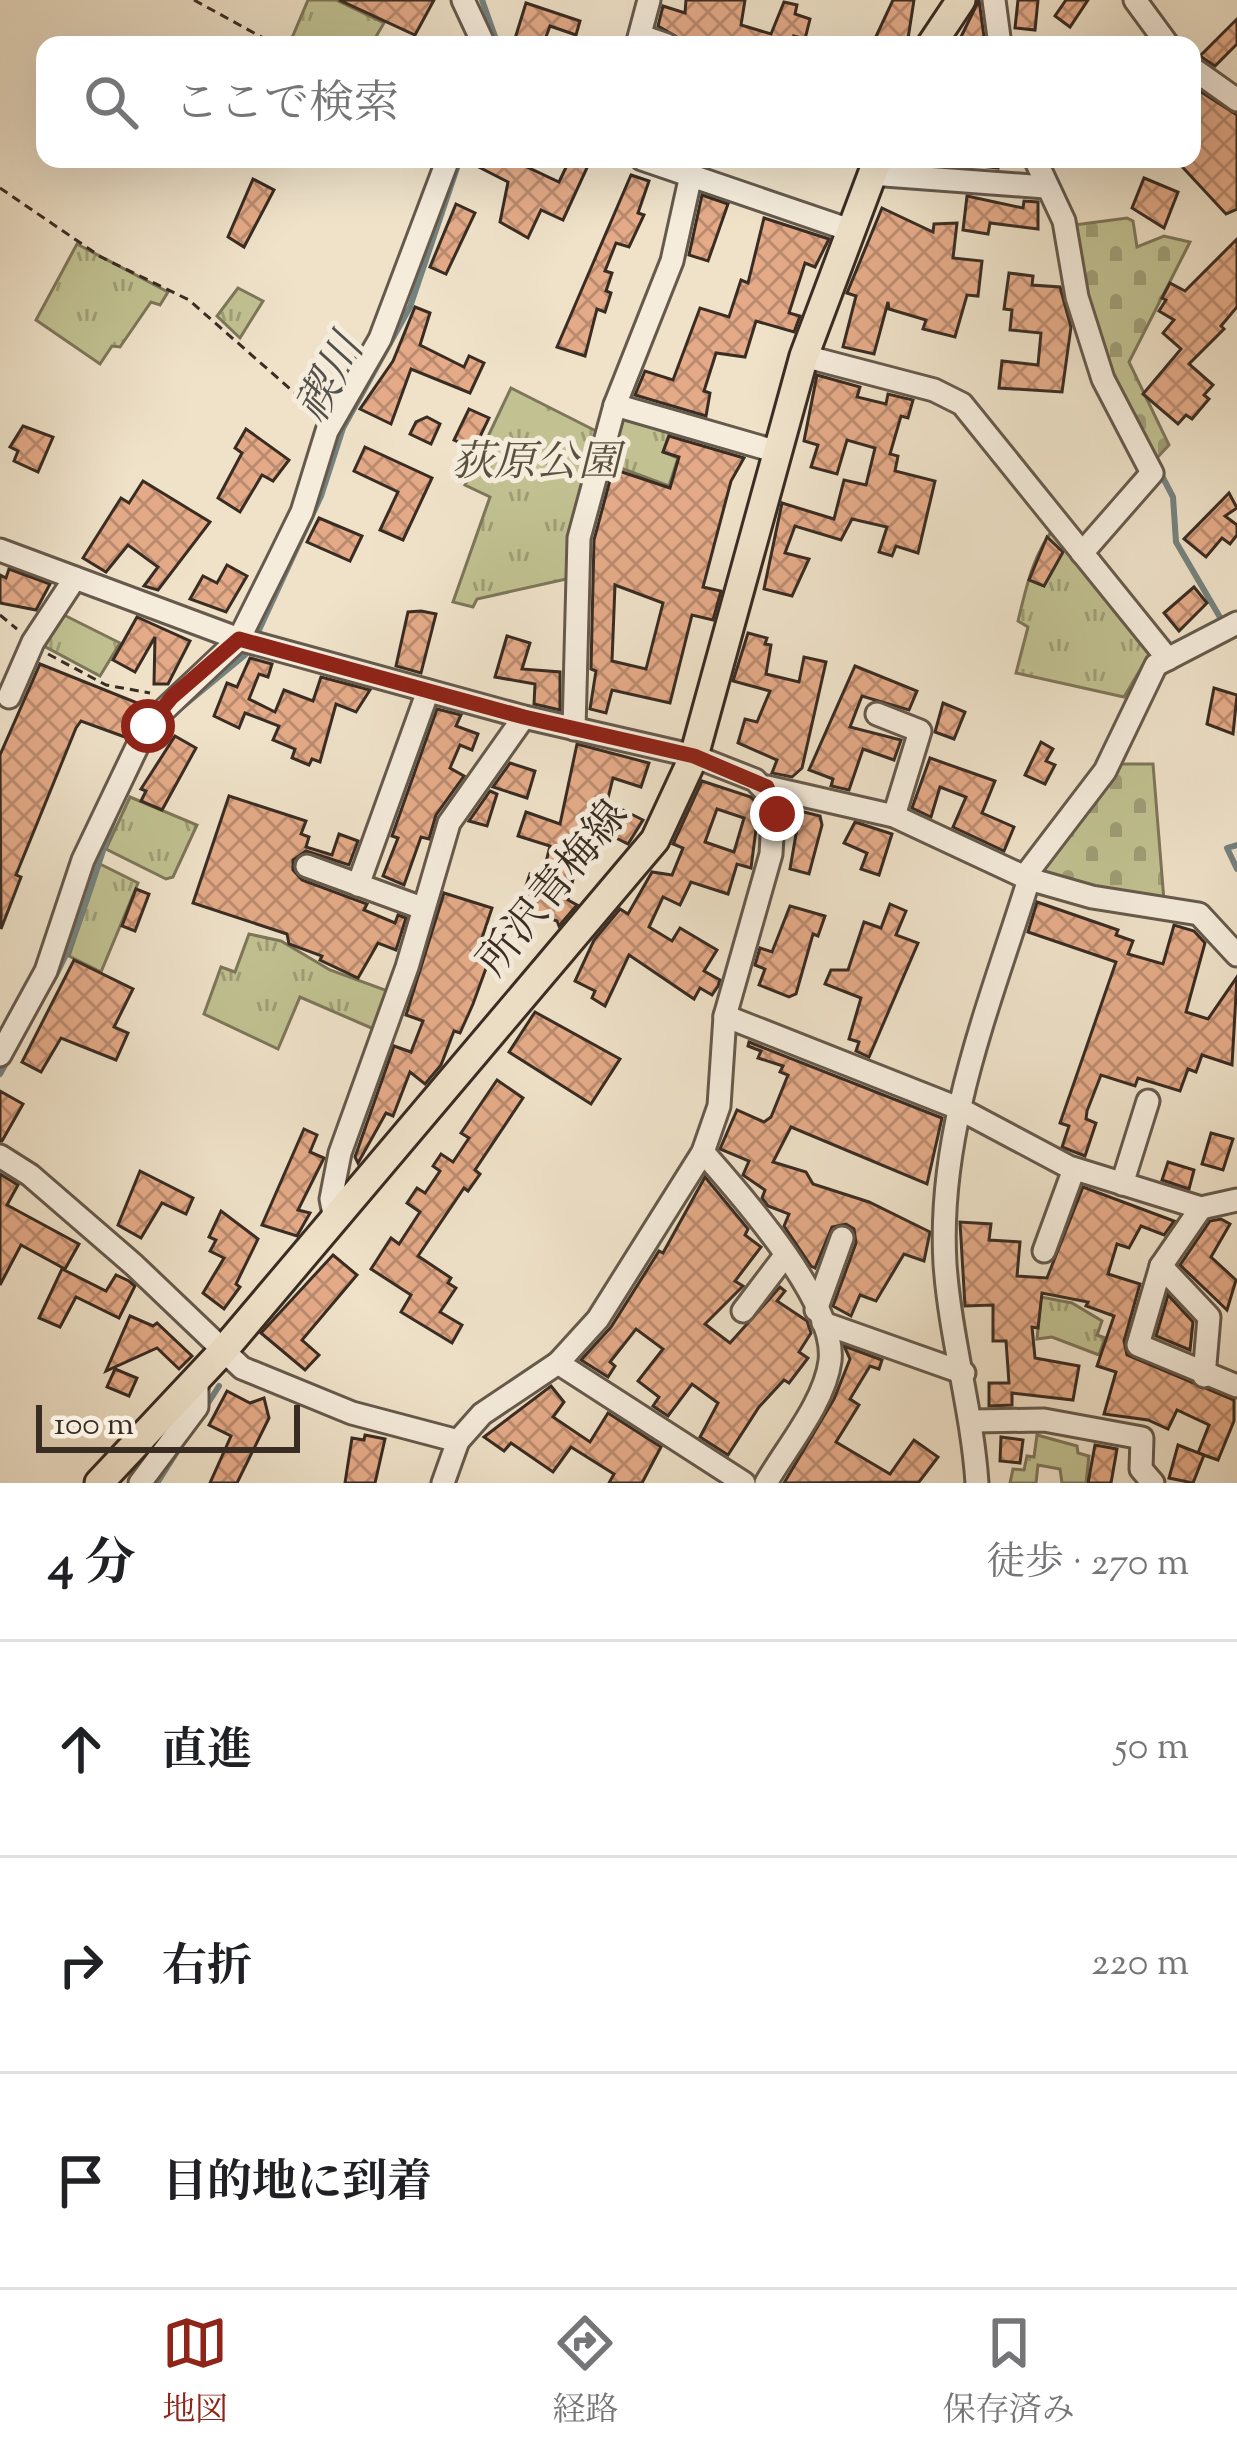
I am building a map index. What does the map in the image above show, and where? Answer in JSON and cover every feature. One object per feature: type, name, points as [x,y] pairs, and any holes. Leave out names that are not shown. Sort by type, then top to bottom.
[{"type":"main road","points":[[937,36],[961,0]]},
{"type":"main road","name":"所沢青梅線","points":[[99,1483],[222,1352],[632,870],[674,804],[694,756],[804,356],[873,168]]},
{"type":"street","points":[[463,0],[480,36]]},
{"type":"street","points":[[640,36],[649,0]]},
{"type":"street","points":[[994,0],[999,36]]},
{"type":"street","points":[[1135,0],[1161,36]]},
{"type":"street","points":[[1201,74],[1237,100]]},
{"type":"street","points":[[0,1054],[46,971],[83,860],[131,757],[172,697],[239,639],[302,512],[327,431],[380,339],[445,168]]},
{"type":"street","points":[[670,168],[848,229]]},
{"type":"street","points":[[890,168],[1045,187]]},
{"type":"street","points":[[1038,168],[1064,221],[1077,297],[1103,380],[1152,473],[1082,553]]},
{"type":"street","points":[[574,729],[579,538],[615,405],[672,261],[692,175]]},
{"type":"street","points":[[804,356],[934,390],[962,404],[1168,659]]},
{"type":"street","points":[[615,405],[778,452]]},
{"type":"street","points":[[0,550],[239,639],[524,717],[694,756],[767,787],[894,816],[1027,878],[1092,897],[1199,914],[1237,955]]},
{"type":"street","points":[[8,698],[33,643],[75,578]]},
{"type":"street","points":[[977,1483],[972,1420],[945,1265],[958,1108],[1027,878],[1105,771],[1144,683],[1168,659],[1236,624]]},
{"type":"street","points":[[358,885],[428,691]]},
{"type":"street","points":[[877,714],[920,731],[894,816]]},
{"type":"street","points":[[335,1219],[332,1199],[340,1154],[366,1092],[449,824],[524,717]]},
{"type":"street","points":[[443,1483],[458,1441],[482,1414],[558,1363],[627,1280],[703,1152],[719,1106],[725,1016],[771,854],[777,814],[767,787]]},
{"type":"street","points":[[307,866],[422,908]]},
{"type":"street","points":[[725,1016],[958,1108],[1074,1169],[1201,1208],[1237,1200]]},
{"type":"street","points":[[1122,1184],[1148,1101]]},
{"type":"street","points":[[703,1152],[784,1257],[820,1317],[830,1364],[766,1483]]},
{"type":"street","points":[[0,1156],[30,1175],[134,1265],[222,1352],[295,1393],[458,1441]]},
{"type":"street","points":[[1044,1251],[1074,1169]]},
{"type":"street","points":[[1201,1208],[1161,1266],[1138,1345],[1237,1386]]},
{"type":"street","points":[[820,1317],[842,1238]]},
{"type":"street","points":[[743,1311],[784,1257]]},
{"type":"street","points":[[1161,1266],[1209,1317],[1204,1376]]},
{"type":"street","points":[[820,1317],[964,1373]]},
{"type":"street","points":[[558,1363],[744,1483]]},
{"type":"street","points":[[140,1483],[197,1407],[196,1379]]},
{"type":"street","points":[[972,1420],[1044,1420],[1142,1438],[1141,1469],[1153,1483]]},
{"type":"path","points":[[194,0],[260,36]]},
{"type":"path","points":[[0,188],[101,257],[203,309],[319,414],[327,431]]},
{"type":"path","points":[[0,616],[33,643],[106,685],[172,697]]},
{"type":"green space","points":[[308,0],[336,0],[384,23],[376,36],[293,36]]},
{"type":"green space","points":[[1133,221],[1137,247],[1164,236],[1190,242],[1129,362],[1169,445],[1155,460],[1104,347],[1074,225]]},
{"type":"green space","points":[[77,244],[168,292],[160,305],[151,302],[120,347],[112,346],[100,364],[36,320]]},
{"type":"green space","points":[[238,288],[263,301],[240,338],[217,316]]},
{"type":"green space","name":"荻原公園","points":[[511,388],[598,432],[571,578],[477,599],[473,607],[453,602],[490,497],[465,485]]},
{"type":"green space","points":[[622,413],[672,426],[663,452],[678,458],[669,486],[607,463]]},
{"type":"green space","points":[[1055,527],[1150,653],[1124,697],[1016,673],[1028,627],[1018,621],[1024,596],[1036,560]]},
{"type":"green space","points":[[58,612],[120,643],[100,676],[42,645]]},
{"type":"green space","points":[[1113,764],[1153,764],[1164,901],[1042,876],[1044,860]]},
{"type":"green space","points":[[130,797],[197,825],[173,877],[166,879],[106,849]]},
{"type":"green space","points":[[100,864],[138,883],[101,972],[69,956]]},
{"type":"green space","points":[[249,934],[281,941],[330,970],[396,994],[376,1030],[300,997],[278,1049],[204,1014],[221,967],[235,972]]},
{"type":"green space","points":[[1041,1297],[1072,1303],[1102,1321],[1097,1335],[1105,1338],[1099,1355],[1052,1337],[1037,1339]]},
{"type":"green space","points":[[1037,1435],[1077,1446],[1078,1453],[1089,1456],[1086,1483],[1062,1483],[1060,1469],[1038,1465],[1036,1483],[1010,1483],[1013,1469],[1024,1470],[1027,1456],[1034,1457]]},
{"type":"building","points":[[339,0],[434,0],[415,35]]},
{"type":"building","points":[[686,0],[745,0],[741,25],[771,34],[784,2],[797,5],[795,14],[810,19],[806,36],[675,36],[658,26],[663,6],[685,13]]},
{"type":"building","points":[[893,0],[914,0],[908,36],[876,36]]},
{"type":"building","points":[[979,0],[984,36],[961,36]]},
{"type":"building","points":[[1018,0],[1038,0],[1035,30],[1015,28]]},
{"type":"building","points":[[1066,0],[1088,0],[1070,27],[1055,16]]},
{"type":"building","points":[[526,3],[580,21],[576,35],[550,26],[546,36],[516,36]]},
{"type":"building","points":[[1237,19],[1237,44],[1215,66],[1201,55]]},
{"type":"building","points":[[1201,92],[1237,115],[1237,209],[1226,214],[1183,168],[1201,168]]},
{"type":"building","points":[[481,168],[529,168],[559,182],[566,168],[587,168],[563,220],[541,210],[528,238],[500,222],[508,182]]},
{"type":"building","points":[[631,175],[649,181],[638,213],[644,215],[629,247],[616,243],[605,271],[612,273],[605,312],[597,309],[585,356],[557,347]]},
{"type":"building","points":[[1144,178],[1178,192],[1164,228],[1132,208]]},
{"type":"building","points":[[253,179],[274,190],[244,247],[228,237]]},
{"type":"building","points":[[702,195],[728,204],[708,261],[689,255]]},
{"type":"building","points":[[967,196],[1023,208],[1024,201],[1038,202],[1038,229],[990,223],[988,234],[963,230]]},
{"type":"building","points":[[456,204],[475,213],[446,274],[430,267]]},
{"type":"building","points":[[882,208],[933,232],[934,224],[957,223],[953,258],[982,261],[978,296],[967,295],[955,337],[923,329],[926,320],[889,309],[888,302],[874,354],[843,347],[856,296],[847,293]]},
{"type":"building","points":[[764,218],[829,239],[815,267],[805,263],[789,313],[800,316],[794,332],[756,321],[745,357],[716,353],[704,391],[710,393],[706,416],[635,395],[645,371],[673,380],[700,308],[729,317],[741,280],[748,283]]},
{"type":"building","points":[[1237,239],[1237,307],[1221,326],[1224,329],[1189,364],[1213,385],[1204,395],[1209,399],[1192,419],[1186,415],[1178,424],[1143,394],[1181,349],[1163,333],[1174,320],[1159,311],[1166,300],[1162,298],[1170,283],[1185,291]]},
{"type":"building","points":[[1009,273],[1033,276],[1032,285],[1060,287],[1071,327],[1062,392],[999,388],[1002,361],[1038,365],[1041,333],[1010,330],[1012,310],[1004,309]]},
{"type":"building","points":[[415,307],[430,313],[420,345],[464,367],[469,356],[484,363],[470,393],[411,369],[391,424],[360,409],[393,361]]},
{"type":"building","points":[[817,375],[860,387],[857,397],[886,404],[888,394],[913,400],[908,418],[901,416],[890,454],[898,456],[895,471],[935,481],[918,553],[896,546],[892,556],[879,552],[887,527],[852,519],[841,540],[795,526],[785,553],[809,559],[792,596],[764,589],[782,503],[834,519],[844,480],[866,485],[875,448],[847,440],[837,474],[811,467],[818,445],[804,441]]},
{"type":"building","points":[[469,409],[489,418],[474,449],[454,440]]},
{"type":"building","points":[[427,417],[440,424],[431,444],[410,434],[416,422]]},
{"type":"building","points":[[23,426],[53,437],[38,472],[14,461],[18,451],[10,447]]},
{"type":"building","points":[[246,429],[289,460],[273,481],[262,475],[240,512],[218,498],[242,453],[235,448]]},
{"type":"building","points":[[669,436],[744,458],[731,481],[703,587],[721,591],[713,620],[692,615],[670,703],[612,690],[606,713],[590,709],[596,671],[591,669],[594,540],[613,469],[670,488],[679,457],[663,452]],"holes":[[[615,585],[663,603],[646,669],[612,661]]]},
{"type":"building","points":[[365,447],[432,478],[403,540],[380,530],[398,492],[354,471]]},
{"type":"building","points":[[143,481],[210,522],[158,590],[144,586],[158,567],[128,545],[106,572],[83,558],[121,498],[129,503]]},
{"type":"building","points":[[1229,493],[1237,508],[1225,516],[1237,525],[1237,535],[1230,544],[1222,538],[1206,557],[1184,539]]},
{"type":"building","points":[[319,518],[362,536],[350,561],[307,542]]},
{"type":"building","points":[[1047,537],[1063,552],[1044,586],[1029,580]]},
{"type":"building","points":[[227,565],[247,576],[226,612],[190,599],[203,576],[217,583]]},
{"type":"building","points":[[9,569],[50,584],[36,610],[0,603],[0,575],[6,578]]},
{"type":"building","points":[[1194,587],[1207,603],[1179,631],[1164,613]]},
{"type":"building","points":[[408,612],[436,614],[421,673],[396,666]]},
{"type":"building","points":[[137,617],[190,641],[168,684],[154,684],[155,637],[135,672],[113,660]]},
{"type":"building","points":[[748,633],[767,638],[765,644],[771,645],[766,674],[799,682],[804,657],[826,662],[802,768],[792,777],[772,773],[777,760],[738,743],[745,719],[757,722],[770,691],[733,681]]},
{"type":"building","points":[[507,636],[530,643],[522,669],[560,672],[560,710],[534,704],[535,684],[495,677]]},
{"type":"building","points":[[250,658],[272,664],[268,677],[259,674],[249,699],[275,712],[284,690],[313,701],[321,677],[370,690],[356,712],[336,704],[320,762],[312,759],[309,765],[292,758],[295,749],[273,740],[279,726],[245,713],[239,728],[214,716],[227,683],[237,687]]},
{"type":"building","points":[[40,664],[140,704],[125,737],[81,721],[76,728],[16,875],[21,877],[1,929],[0,755]]},
{"type":"building","points":[[855,666],[917,691],[909,710],[862,696],[850,727],[901,740],[894,760],[863,749],[849,790],[831,786],[833,779],[809,770]]},
{"type":"building","points":[[1214,688],[1237,695],[1233,734],[1207,724]]},
{"type":"building","points":[[943,703],[965,712],[954,739],[935,732]]},
{"type":"building","points":[[437,709],[461,715],[456,726],[478,734],[472,750],[460,745],[450,768],[464,776],[436,815],[429,839],[421,837],[404,885],[383,876],[398,838],[392,836]]},
{"type":"building","points":[[175,736],[196,748],[162,810],[141,801],[146,791],[141,789]]},
{"type":"building","points":[[1041,742],[1053,749],[1046,761],[1055,765],[1045,784],[1025,775]]},
{"type":"building","points":[[577,744],[649,763],[641,787],[613,778],[607,802],[643,820],[628,844],[614,837],[611,842],[585,829],[568,900],[577,905],[559,926],[557,921],[519,907],[530,874],[542,878],[550,846],[518,836],[526,812],[560,824]]},
{"type":"building","points":[[930,758],[995,781],[982,813],[1014,827],[1004,851],[953,827],[966,797],[940,787],[931,817],[912,808]]},
{"type":"building","points":[[510,763],[535,771],[527,798],[493,787]]},
{"type":"building","points":[[702,781],[751,797],[759,806],[751,868],[737,864],[728,894],[691,882],[680,905],[663,897],[649,927],[672,941],[680,928],[717,950],[704,971],[720,980],[718,986],[712,995],[700,988],[694,999],[629,955],[605,1006],[592,998],[595,991],[575,981],[594,940],[620,909],[628,914],[652,872],[672,875],[683,848],[673,844]],"holes":[[[717,809],[744,818],[734,852],[705,842]]]},
{"type":"building","points":[[490,791],[497,794],[487,826],[469,821]]},
{"type":"building","points":[[229,796],[306,821],[301,834],[309,837],[306,847],[332,855],[339,834],[358,841],[349,865],[306,851],[293,860],[293,870],[302,880],[367,904],[364,910],[395,923],[398,915],[406,918],[396,950],[378,943],[358,978],[320,960],[322,956],[289,944],[287,934],[193,903]]},
{"type":"building","points":[[800,811],[820,816],[822,825],[809,874],[790,869]]},
{"type":"building","points":[[855,822],[892,834],[879,875],[861,869],[867,853],[844,843]]},
{"type":"building","points":[[136,889],[149,894],[135,931],[122,926]]},
{"type":"building","points":[[444,893],[492,908],[481,941],[493,949],[460,1033],[454,1031],[441,1065],[425,1084],[410,1072],[393,1116],[386,1113],[358,1163],[355,1157],[394,1046],[411,1052],[423,1021],[406,1015]]},
{"type":"building","points":[[1037,902],[1118,930],[1116,935],[1133,941],[1128,954],[1163,964],[1174,925],[1194,931],[1205,943],[1186,1012],[1208,1019],[1237,977],[1232,1065],[1202,1055],[1196,1072],[1188,1069],[1180,1091],[1138,1078],[1135,1086],[1101,1075],[1087,1111],[1086,1119],[1096,1123],[1085,1156],[1062,1147],[1069,1126],[1060,1123],[1116,962],[1028,932]]},
{"type":"building","points":[[890,904],[906,911],[896,935],[918,943],[869,1057],[856,1051],[859,1042],[849,1039],[861,998],[825,984],[831,970],[848,970],[864,922],[881,928]]},
{"type":"building","points":[[790,906],[825,916],[818,936],[813,934],[796,994],[789,997],[759,985],[765,969],[755,965],[760,948],[772,952]]},
{"type":"building","points":[[74,960],[133,989],[114,1027],[128,1033],[116,1060],[61,1038],[41,1072],[22,1062]]},
{"type":"building","points":[[535,1012],[620,1059],[591,1104],[509,1052]]},
{"type":"building","points":[[749,1042],[942,1118],[927,1184],[791,1127],[773,1162],[806,1172],[813,1184],[869,1202],[930,1232],[924,1261],[904,1254],[876,1301],[860,1295],[851,1316],[833,1306],[856,1243],[854,1229],[846,1224],[832,1227],[815,1268],[811,1266],[784,1226],[789,1214],[768,1206],[762,1198],[765,1190],[743,1175],[749,1161],[720,1149],[737,1110],[764,1122],[771,1117],[788,1075],[780,1072],[783,1066],[758,1058],[761,1051],[748,1046]]},
{"type":"building","points":[[497,1080],[523,1098],[475,1170],[480,1174],[468,1191],[464,1188],[418,1256],[451,1278],[448,1283],[456,1288],[440,1312],[462,1325],[452,1343],[401,1312],[411,1295],[371,1269],[391,1238],[399,1244],[420,1212],[407,1203],[417,1188],[425,1193],[440,1171],[433,1166],[441,1154],[453,1162],[469,1138],[461,1133]]},
{"type":"building","points":[[0,1091],[23,1104],[2,1141],[0,1141]]},
{"type":"building","points":[[304,1129],[317,1135],[310,1152],[324,1158],[298,1210],[310,1213],[297,1236],[262,1225]]},
{"type":"building","points":[[1211,1133],[1233,1139],[1223,1170],[1202,1164]]},
{"type":"building","points":[[1168,1162],[1194,1170],[1189,1189],[1162,1180]]},
{"type":"building","points":[[140,1171],[193,1198],[186,1214],[162,1203],[141,1238],[118,1225]]},
{"type":"building","points":[[0,1174],[18,1185],[7,1205],[79,1244],[65,1269],[21,1245],[0,1285]]},
{"type":"building","points":[[705,1177],[748,1229],[745,1235],[761,1247],[735,1281],[743,1286],[705,1324],[730,1343],[780,1287],[785,1291],[777,1301],[807,1321],[811,1333],[799,1352],[808,1358],[789,1383],[784,1380],[759,1407],[728,1455],[700,1437],[718,1403],[692,1384],[668,1416],[653,1406],[659,1397],[638,1381],[663,1349],[636,1329],[610,1362],[615,1366],[608,1377],[581,1360],[611,1327],[659,1251],[663,1253]]},
{"type":"building","points":[[1083,1187],[1174,1221],[1164,1235],[1141,1226],[1129,1248],[1117,1244],[1108,1274],[1140,1284],[1124,1341],[1127,1355],[1234,1400],[1234,1421],[1218,1460],[1198,1453],[1209,1425],[1177,1410],[1168,1429],[1148,1420],[1104,1414],[1116,1372],[1097,1366],[1114,1316],[1086,1306],[1088,1302],[1042,1293],[1038,1328],[1032,1327],[1035,1358],[1079,1366],[1073,1400],[1012,1393],[1012,1405],[989,1406],[989,1383],[1009,1383],[1006,1341],[993,1341],[993,1305],[965,1306],[960,1222],[991,1224],[989,1240],[1020,1242],[1017,1276],[1047,1278]]},
{"type":"building","points":[[221,1211],[258,1239],[236,1284],[240,1287],[224,1309],[203,1293],[224,1258],[210,1251],[216,1240],[209,1237]]},
{"type":"building","points":[[1221,1219],[1230,1224],[1211,1257],[1236,1280],[1227,1310],[1180,1265],[1210,1221]]},
{"type":"building","points":[[333,1255],[357,1275],[302,1340],[319,1355],[305,1370],[261,1333]]},
{"type":"building","points":[[62,1269],[106,1291],[116,1275],[135,1286],[119,1318],[76,1297],[60,1327],[39,1318]]},
{"type":"building","points":[[1168,1295],[1193,1322],[1190,1350],[1156,1336]]},
{"type":"building","points":[[130,1316],[153,1326],[157,1323],[192,1356],[179,1369],[157,1348],[106,1371]]},
{"type":"building","points":[[844,1346],[882,1360],[879,1369],[870,1366],[850,1399],[859,1405],[836,1442],[890,1474],[914,1440],[938,1457],[919,1482],[784,1483],[834,1399],[850,1359]]},
{"type":"building","points":[[115,1369],[137,1378],[129,1396],[107,1387]]},
{"type":"building","points":[[551,1386],[564,1402],[553,1417],[590,1442],[608,1413],[661,1447],[642,1483],[609,1483],[614,1474],[571,1447],[553,1472],[511,1443],[504,1451],[484,1437]]},
{"type":"building","points":[[227,1391],[250,1403],[264,1398],[269,1418],[237,1483],[210,1483],[231,1436],[209,1425]]},
{"type":"building","points":[[365,1435],[385,1439],[375,1483],[345,1483],[352,1438],[364,1440]]},
{"type":"building","points":[[1001,1437],[1023,1440],[1020,1463],[1000,1461]]},
{"type":"building","points":[[1095,1445],[1117,1449],[1111,1483],[1088,1483]]},
{"type":"building","points":[[1178,1445],[1204,1455],[1193,1483],[1169,1478]]},
{"type":"waterway","name":"禊川","points":[[482,0],[495,36]]},
{"type":"waterway","name":"禊川","points":[[259,630],[321,496],[343,428],[410,307],[457,168]]},
{"type":"waterway","points":[[1160,472],[1173,497],[1176,542],[1221,619]]},
{"type":"waterway","name":"禊川","points":[[181,708],[245,655]]},
{"type":"waterway","name":"禊川","points":[[52,982],[68,951],[129,782],[167,721]]},
{"type":"waterway","points":[[1237,845],[1227,848],[1237,869]]},
{"type":"waterway","name":"禊川","points":[[0,1074],[10,1056]]},
{"type":"waterway","name":"禊川","points":[[157,1483],[219,1386]]},
{"type":"route","points":[[148,726],[172,697],[239,639],[524,717],[694,756],[767,787],[777,814]]}]
